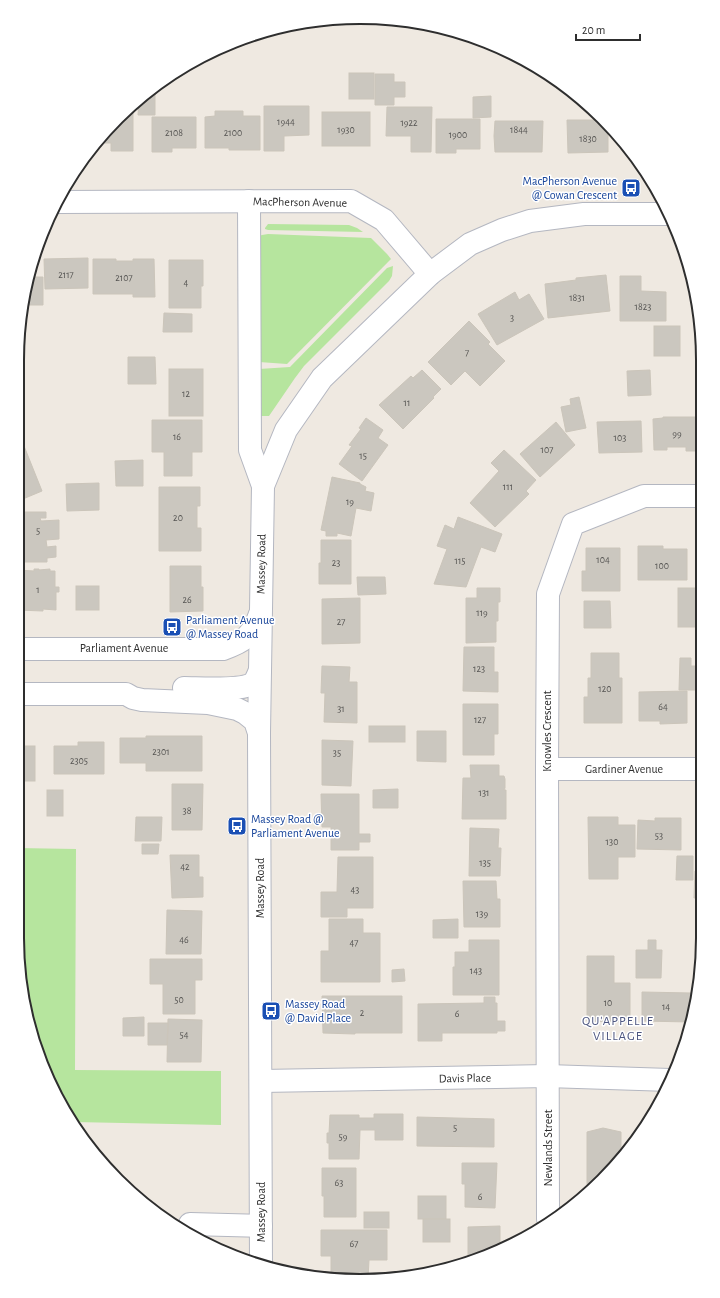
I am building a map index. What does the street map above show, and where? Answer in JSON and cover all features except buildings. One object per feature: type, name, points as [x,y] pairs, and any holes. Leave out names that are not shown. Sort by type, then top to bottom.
[{"type":"street","name":"Massey Road","points":[[248,201],[250,450],[263,486]]},
{"type":"street","name":"MacPherson Avenue","points":[[64,202],[351,201],[384,220],[430,274]]},
{"type":"street","points":[[430,274],[470,244],[502,230],[530,221],[584,214],[662,214]]},
{"type":"street","name":"Massey Road","points":[[261,1259],[259,733],[263,486],[286,430],[322,378],[430,274]]},
{"type":"street","name":"Knowles Crescent","points":[[547,1076],[548,594],[573,524],[644,496],[696,496]]},
{"type":"street","name":"Parliament Avenue","points":[[24,649],[223,649],[237,644],[248,637],[256,626],[260,613]]},
{"type":"street","points":[[126,694],[137,689],[218,688],[246,686],[253,683],[256,680],[260,668],[254,659],[246,653],[236,650],[223,649]]},
{"type":"street","points":[[24,694],[126,694],[133,698],[142,700],[208,703],[237,709],[245,713],[255,721],[259,733]]},
{"type":"street","name":"Gardiner Avenue","points":[[547,769],[696,769]]},
{"type":"street","name":"Davis Place","points":[[261,1081],[547,1076],[664,1080]]},
{"type":"street","name":"Newlands Street","points":[[547,1076],[548,1216]]},
{"type":"street","points":[[190,1224],[261,1226]]},
{"type":"green space","points":[[268,224],[349,225],[363,232],[268,230],[265,228]]},
{"type":"green space","points":[[268,234],[371,238],[391,259],[287,364],[259,362],[259,236]]},
{"type":"green space","points":[[393,266],[392,276],[389,281],[304,366],[269,416],[260,416],[259,369],[290,367],[387,268]]},
{"type":"green space","points":[[24,848],[76,849],[75,1070],[221,1071],[221,1125],[79,1122],[69,1106],[50,1067],[35,1025],[30,1004],[24,938]]},
{"type":"place","name":"MacPherson Avenue @ Cowan Crescent","points":[[631,188]]},
{"type":"place","name":"Parliament Avenue @ Massey Road","points":[[172,627]]},
{"type":"place","name":"Massey Road @ Parliament Avenue","points":[[237,826]]},
{"type":"place","name":"Massey Road @ David Place","points":[[271,1011]]},
{"type":"district","name":"QU'APPELLE VILLAGE","points":[[618,1028]]}]
